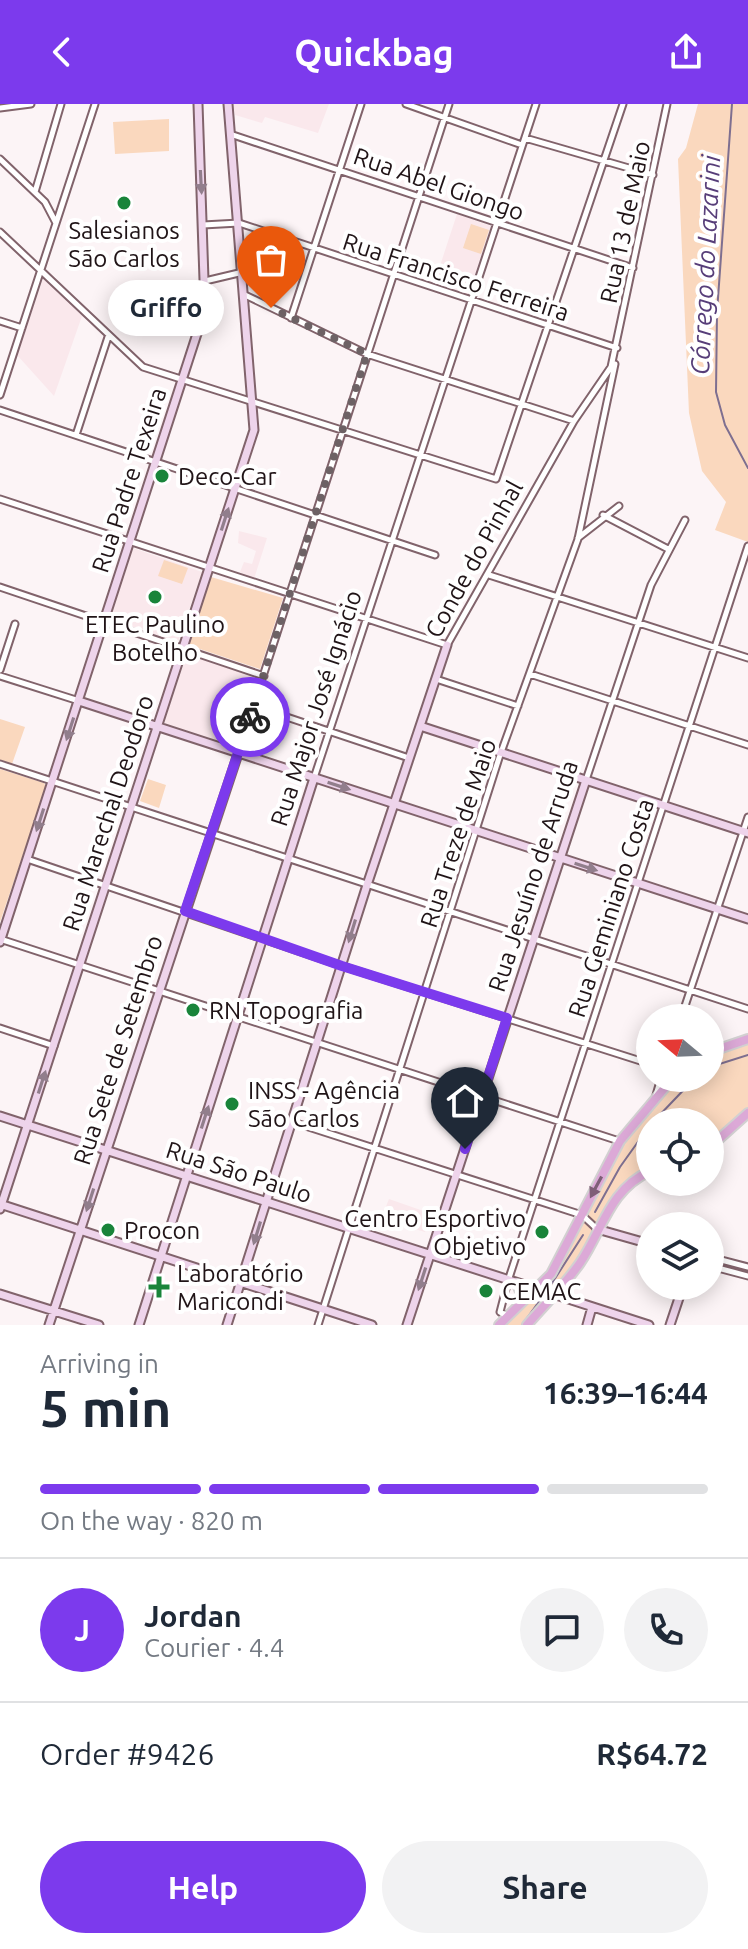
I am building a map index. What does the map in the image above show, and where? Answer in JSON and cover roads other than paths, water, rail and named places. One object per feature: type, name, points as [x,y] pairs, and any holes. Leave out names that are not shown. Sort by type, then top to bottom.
[{"type":"main road","points":[[724,1047],[748,1039]]},
{"type":"main road","points":[[499,1325],[551,1274],[620,1141],[659,1092]]},
{"type":"main road","points":[[724,1134],[748,1113]]},
{"type":"main road","points":[[527,1325],[582,1260],[623,1188],[636,1180]]},
{"type":"main road","points":[[513,1282],[523,1300]]},
{"type":"street","points":[[0,108],[31,104]]},
{"type":"street","points":[[35,192],[61,104]]},
{"type":"street","points":[[0,395],[95,104]]},
{"type":"street","name":"Rua Padre Texeira","points":[[0,940],[205,309],[198,104]]},
{"type":"street","points":[[228,104],[233,135],[253,405]]},
{"type":"street","points":[[291,318],[361,104]]},
{"type":"street","points":[[406,104],[522,145]]},
{"type":"street","name":"Rua Sete de Setembro","points":[[49,1325],[449,104]]},
{"type":"street","name":"Rua Major José Ignácio","points":[[139,1325],[314,778],[536,104]]},
{"type":"street","points":[[0,232],[143,367],[253,405],[496,479],[623,104]]},
{"type":"street","name":"Rua 13 de Maio","points":[[617,348],[667,104]]},
{"type":"street","name":"Rua Abel Giongo","points":[[233,135],[633,268]]},
{"type":"street","points":[[525,138],[653,175]]},
{"type":"street","points":[[0,159],[45,202],[56,223]]},
{"type":"street","points":[[45,202],[62,205]]},
{"type":"street","points":[[203,225],[239,223]]},
{"type":"street","name":"Rua Francisco Ferreira","points":[[239,223],[472,303],[617,348]]},
{"type":"street","points":[[205,281],[243,272]]},
{"type":"street","points":[[245,295],[367,354],[574,421]]},
{"type":"street","points":[[0,321],[22,328]]},
{"type":"street","points":[[76,435],[108,337]]},
{"type":"street","name":"Conde do Pinhal","points":[[227,1325],[447,645],[574,421],[604,380],[617,348]]},
{"type":"street","name":"Rua Treze de Maio","points":[[318,1325],[518,706],[578,539],[617,348]]},
{"type":"street","name":"Rua Marechal Deodoro","points":[[0,1206],[254,430],[253,405]]},
{"type":"street","points":[[0,410],[236,486],[435,555]]},
{"type":"street","points":[[0,499],[447,645]]},
{"type":"street","points":[[578,539],[603,515],[619,506]]},
{"type":"street","points":[[603,515],[668,549]]},
{"type":"street","name":"Rua Jesuíno de Arruda","points":[[407,1325],[638,622],[668,549],[685,520]]},
{"type":"street","name":"Rua Geminiano Costa","points":[[507,1316],[500,1309],[513,1282],[535,1200],[748,546]]},
{"type":"street","points":[[489,575],[748,658]]},
{"type":"street","points":[[0,587],[264,676]]},
{"type":"street","points":[[15,624],[0,673],[238,754],[748,919]]},
{"type":"street","points":[[530,674],[748,745]]},
{"type":"street","points":[[435,679],[518,706]]},
{"type":"street","points":[[254,706],[409,758]]},
{"type":"street","points":[[420,726],[746,832]]},
{"type":"street","points":[[0,764],[748,1009]]},
{"type":"street","points":[[686,1004],[746,832],[748,817]]},
{"type":"street","points":[[27,859],[342,966],[636,1059]]},
{"type":"street","points":[[0,940],[620,1141]]},
{"type":"street","points":[[0,1028],[54,1046]]},
{"type":"street","name":"Rua São Paulo","points":[[0,1116],[649,1325]]},
{"type":"street","points":[[293,1122],[582,1215],[597,1229],[636,1240]]},
{"type":"street","points":[[0,1206],[372,1325]]},
{"type":"street","points":[[724,1261],[748,1267]]},
{"type":"street","points":[[724,1270],[748,1276]]},
{"type":"street","points":[[0,1294],[99,1325]]},
{"type":"street","points":[[670,1325],[678,1300]]},
{"type":"street","points":[[587,1325],[592,1307]]},
{"type":"waterway","name":"Córrego do Lazarini","points":[[732,104],[717,312],[716,392],[725,425],[748,468]]},
{"type":"waterway","points":[[724,1063],[748,1055]]},
{"type":"waterway","points":[[666,1108],[682,1092]]},
{"type":"waterway","points":[[595,1212],[636,1145]]},
{"type":"waterway","points":[[547,1291],[583,1235]]},
{"type":"waterway","points":[[522,1325],[543,1296]]},
{"type":"place","name":"Salesianos São Carlos","points":[[124,203]]},
{"type":"place","name":"Griffo","points":[[271,308]]},
{"type":"place","name":"Deco-Car","points":[[162,476]]},
{"type":"place","name":"ETEC Paulino Botelho","points":[[155,597]]},
{"type":"place","name":"RN Topografia","points":[[193,1010]]},
{"type":"place","name":"INSS - Agência São Carlos","points":[[232,1104]]},
{"type":"place","name":"Procon","points":[[108,1230]]},
{"type":"place","name":"Centro Esportivo Objetivo","points":[[542,1232]]},
{"type":"place","name":"Laboratório Maricondi","points":[[159,1287]]},
{"type":"place","name":"CEMAC","points":[[486,1291]]}]
